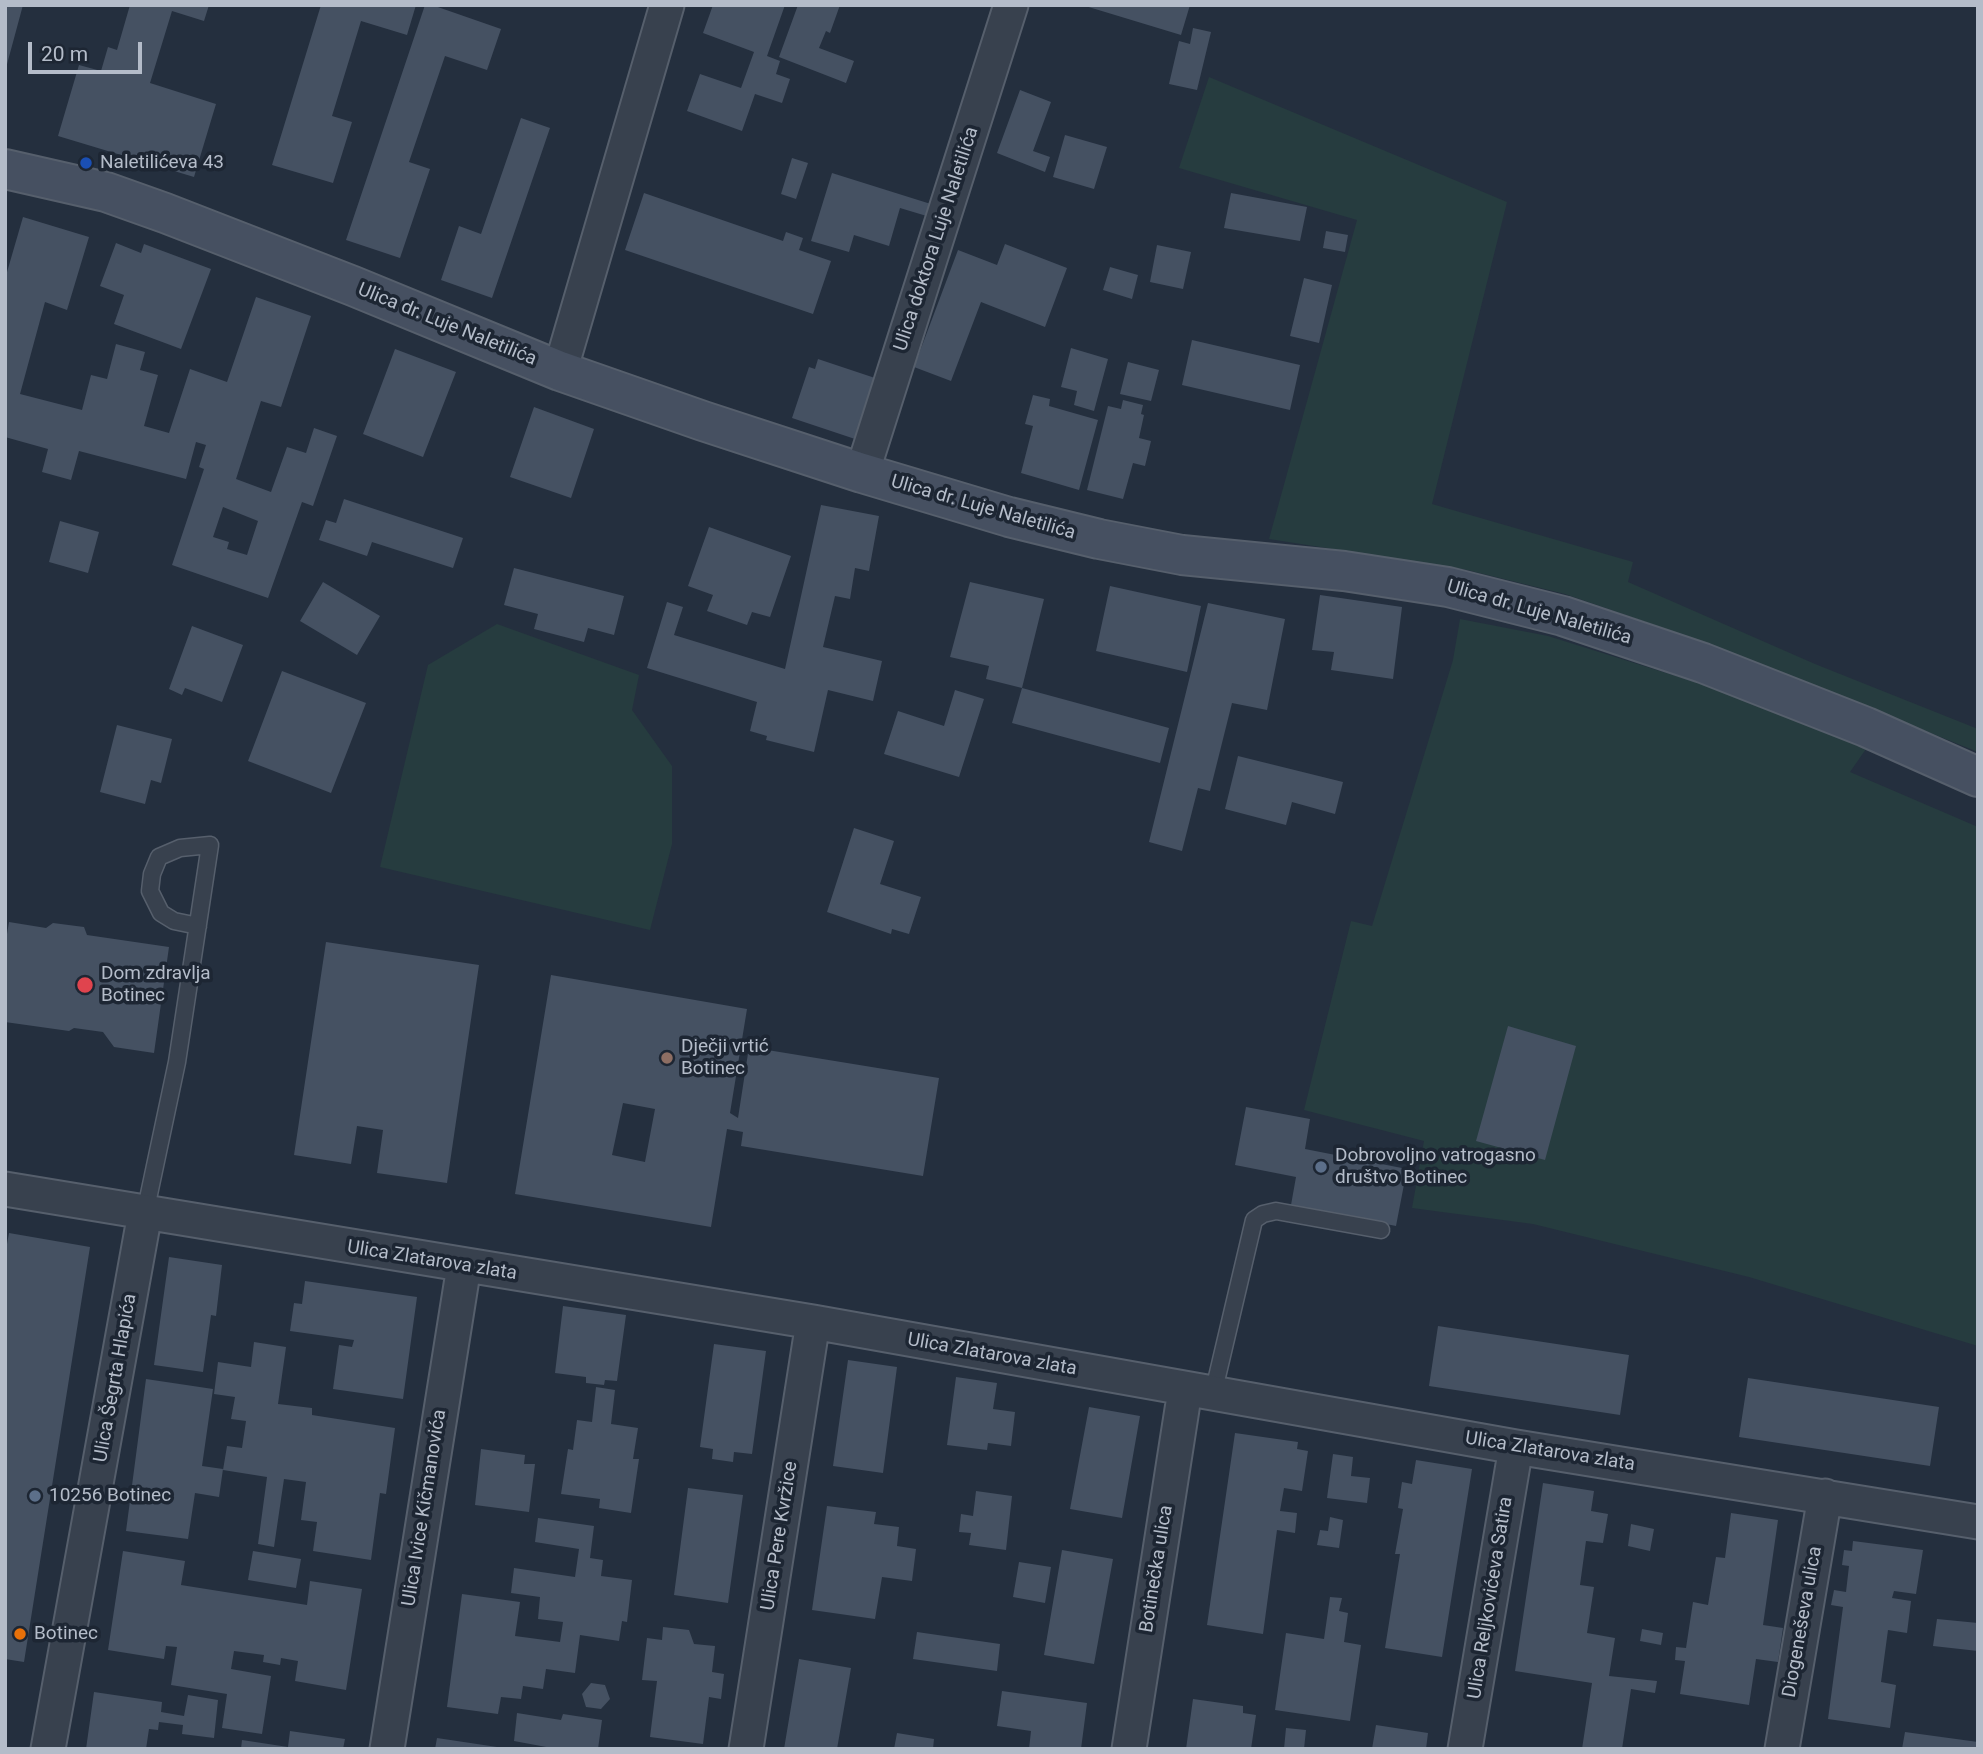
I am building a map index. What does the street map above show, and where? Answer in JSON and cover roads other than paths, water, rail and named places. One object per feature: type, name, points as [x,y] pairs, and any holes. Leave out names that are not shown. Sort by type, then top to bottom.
[{"type":"street","points":[[560,371],[667,5]]},
{"type":"street","name":"Ulica doktora Luje Naletilića","points":[[862,473],[1011,5]]},
{"type":"street","name":"Ulica dr. Luje Naletilića","points":[[5,169],[107,192],[353,286],[560,371],[862,473],[1009,517],[1099,539],[1182,555],[1344,571],[1448,587],[1563,616],[1703,663],[1866,727],[1978,778]]},
{"type":"street","name":"Ulica Zlatarova zlata","points":[[5,1189],[813,1322],[1516,1447],[1978,1522]]},
{"type":"street","name":"Ulica Šegrta Hlapića","points":[[48,1749],[145,1213]]},
{"type":"street","name":"Ulica Ivice Kičmanovića","points":[[387,1749],[464,1266]]},
{"type":"street","name":"Ulica Pere Kvržice","points":[[747,1749],[813,1322]]},
{"type":"street","name":"Botinečka ulica","points":[[1129,1749],[1199,1392]]},
{"type":"street","name":"Ulica Reljkovićeva Satira","points":[[1465,1749],[1516,1447]]},
{"type":"street","name":"Diogeneševa ulica","points":[[1782,1749],[1825,1496]]},
{"type":"lane","points":[[145,1213],[177,1062],[198,926],[210,845],[180,848],[159,857],[152,874],[150,891],[161,913],[174,921],[198,926]]},
{"type":"lane","points":[[1199,1392],[1254,1220],[1276,1211],[1381,1230]]},
{"type":"place","name":"Naletilićeva 43","points":[[86,163]]},
{"type":"place","name":"Dom zdravlja Botinec","points":[[85,985]]},
{"type":"place","name":"Dječji vrtić Botinec","points":[[667,1058]]},
{"type":"place","name":"Dobrovoljno vatrogasno društvo Botinec","points":[[1321,1167]]},
{"type":"place","name":"10256 Botinec","points":[[35,1496]]},
{"type":"place","name":"Botinec","points":[[20,1634]]}]
